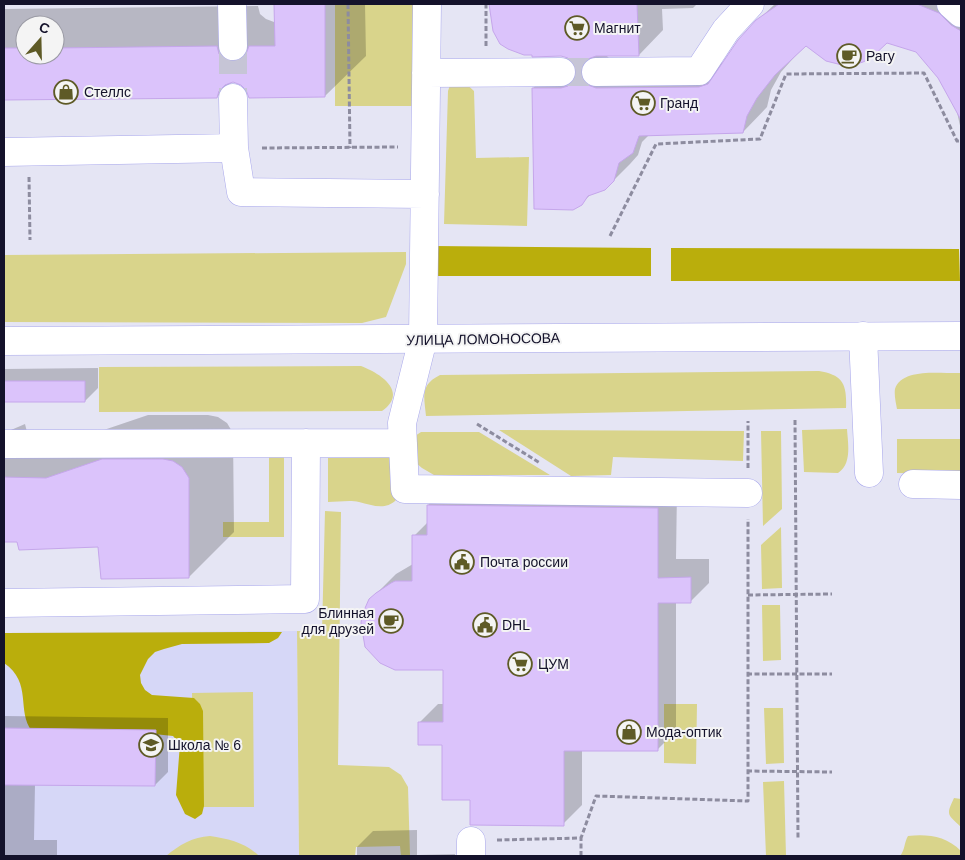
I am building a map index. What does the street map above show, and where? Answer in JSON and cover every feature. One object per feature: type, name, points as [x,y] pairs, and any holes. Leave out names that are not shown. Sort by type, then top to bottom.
[{"type":"main road","points":[[232,4],[233,46]]},
{"type":"main road","points":[[427,4],[423,339],[402,423],[405,489],[748,493]]},
{"type":"main road","points":[[596,72],[699,72],[726,30],[750,4]]},
{"type":"main road","points":[[951,4],[961,14]]},
{"type":"main road","points":[[426,73],[561,72]]},
{"type":"main road","points":[[234,98],[234,148],[241,192],[425,194]]},
{"type":"main road","points":[[16,152],[234,148]]},
{"type":"main road","points":[[863,336],[869,473]]},
{"type":"main road","name":"УЛИЦА ЛОМОНОСОВА","points":[[4,341],[961,336]]},
{"type":"main road","points":[[4,603],[306,599],[306,443]]},
{"type":"main road","points":[[4,444],[403,443]]},
{"type":"main road","points":[[913,484],[961,484]]},
{"type":"path","points":[[348,4],[350,148]]},
{"type":"path","points":[[485,72],[486,4]]},
{"type":"path","points":[[610,236],[656,144],[760,139],[786,74],[924,73],[957,141],[961,141]]},
{"type":"path","points":[[234,148],[425,147]]},
{"type":"path","points":[[16,152],[30,240]]},
{"type":"path","points":[[795,420],[798,839]]},
{"type":"path","points":[[581,856],[581,838],[596,796],[748,801],[748,421]]},
{"type":"path","points":[[477,424],[542,464]]},
{"type":"path","points":[[748,595],[832,594]]},
{"type":"path","points":[[747,674],[832,674]]},
{"type":"path","points":[[747,771],[832,772]]},
{"type":"path","points":[[471,849],[581,838]]},
{"type":"shaded area","points":[[335,4],[418,4],[417,106],[335,106]]},
{"type":"shaded area","points":[[452,79],[463,81],[474,91],[476,158],[529,157],[527,226],[444,224],[448,91]]},
{"type":"shaded area","points":[[433,246],[651,248],[651,276],[433,276]]},
{"type":"shaded area","points":[[671,248],[959,249],[960,281],[671,281]]},
{"type":"shaded area","points":[[406,252],[406,264],[386,317],[362,323],[4,322],[4,255]]},
{"type":"shaded area","points":[[361,366],[383,378],[392,390],[393,397],[390,404],[382,411],[99,412],[99,367]]},
{"type":"shaded area","points":[[819,371],[833,375],[842,382],[846,393],[846,408],[426,416],[426,387],[440,375]]},
{"type":"shaded area","points":[[924,373],[961,373],[961,409],[897,409],[895,389],[899,382],[906,377]]},
{"type":"shaded area","points":[[847,429],[847,459],[838,473],[804,472],[802,430]]},
{"type":"shaded area","points":[[499,430],[744,431],[743,461],[613,457],[611,475],[571,476]]},
{"type":"shaded area","points":[[761,431],[781,431],[782,509],[763,526]]},
{"type":"shaded area","points":[[421,432],[479,432],[550,475],[434,475],[416,463],[415,436]]},
{"type":"shaded area","points":[[897,439],[961,439],[961,474],[897,473]]},
{"type":"shaded area","points":[[269,449],[284,449],[284,537],[223,537],[223,522],[269,522]]},
{"type":"shaded area","points":[[394,457],[396,500],[392,503],[378,506],[355,501],[328,502],[328,458]]},
{"type":"shaded area","points":[[325,511],[341,512],[338,765],[389,767],[401,775],[408,787],[410,856],[401,856],[400,846],[356,847],[355,856],[299,856],[297,631],[322,632]]},
{"type":"shaded area","points":[[781,527],[782,588],[762,589],[761,545]]},
{"type":"shaded area","points":[[762,605],[780,605],[781,660],[763,661]]},
{"type":"shaded area","name":"Школа № 6","points":[[297,631],[299,856],[4,856],[4,633]]},
{"type":"shaded area","points":[[282,632],[278,638],[269,643],[182,644],[164,649],[155,652],[148,659],[140,675],[141,683],[145,690],[152,695],[194,698],[200,704],[203,711],[204,806],[202,814],[195,819],[185,814],[176,795],[180,744],[173,736],[32,731],[27,723],[18,679],[13,671],[4,663],[4,633]]},
{"type":"shaded area","points":[[253,692],[254,807],[193,807],[192,693]]},
{"type":"shaded area","points":[[664,704],[697,704],[696,764],[664,763]]},
{"type":"shaded area","points":[[764,708],[783,708],[784,763],[766,764]]},
{"type":"shaded area","points":[[784,781],[786,856],[766,856],[763,782]]},
{"type":"shaded area","points":[[954,798],[961,799],[961,827],[949,814]]},
{"type":"shaded area","points":[[923,835],[943,839],[961,851],[961,856],[900,856],[908,836]]},
{"type":"shaded area","points":[[210,836],[242,844],[259,856],[166,856],[186,842]]},
{"type":"building","points":[[274,4],[325,4],[325,97],[249,98],[246,90],[241,85],[233,82],[225,85],[219,91],[217,98],[4,100],[4,48],[15,48],[15,65],[65,65],[65,48],[217,46],[219,54],[225,59],[234,62],[242,59],[249,46],[275,46]]},
{"type":"building","name":"Гранд","points":[[489,4],[637,4],[639,56],[596,56],[588,59],[582,65],[580,72],[582,79],[588,85],[596,88],[699,87],[708,84],[738,40],[756,20],[779,4],[917,4],[939,13],[951,25],[961,31],[961,120],[938,78],[916,52],[887,43],[871,58],[863,62],[853,65],[842,65],[826,61],[806,46],[775,75],[757,98],[747,116],[743,133],[639,136],[633,153],[619,163],[614,181],[605,190],[588,196],[582,205],[573,210],[534,209],[532,88],[561,88],[568,86],[574,80],[577,71],[574,64],[568,58],[561,56],[532,57],[532,55],[524,55],[500,44],[493,31]]},
{"type":"building","points":[[4,381],[85,381],[85,402],[4,402]]},
{"type":"building","points":[[102,459],[163,459],[173,461],[182,467],[189,478],[189,578],[101,579],[98,547],[19,550],[17,542],[4,542],[4,477],[46,478]]},
{"type":"building","name":"ЦУМ","points":[[427,505],[658,508],[658,578],[691,577],[691,603],[658,603],[658,751],[564,751],[564,826],[470,825],[470,800],[442,800],[442,745],[418,745],[418,722],[443,722],[443,670],[395,670],[380,663],[365,647],[361,623],[362,615],[369,599],[395,581],[412,581],[412,535],[427,535]]},
{"type":"building","points":[[4,728],[156,730],[155,786],[4,785]]},
{"type":"tunnel","points":[[233,46],[233,98]]},
{"type":"tunnel","points":[[561,72],[596,72]]},
{"type":"place","name":"Магнит","points":[[577,28]]},
{"type":"place","name":"Рагу","points":[[849,56]]},
{"type":"place","name":"Стеллс","points":[[66,92]]},
{"type":"place","name":"Гранд","points":[[643,103]]},
{"type":"place","name":"Почта россии","points":[[462,562]]},
{"type":"place","name":"Блинная для друзей","points":[[391,621]]},
{"type":"place","name":"DHL","points":[[485,625]]},
{"type":"place","name":"ЦУМ","points":[[520,664]]},
{"type":"place","name":"Мода-оптик","points":[[629,732]]},
{"type":"place","name":"Школа № 6","points":[[151,745]]}]
